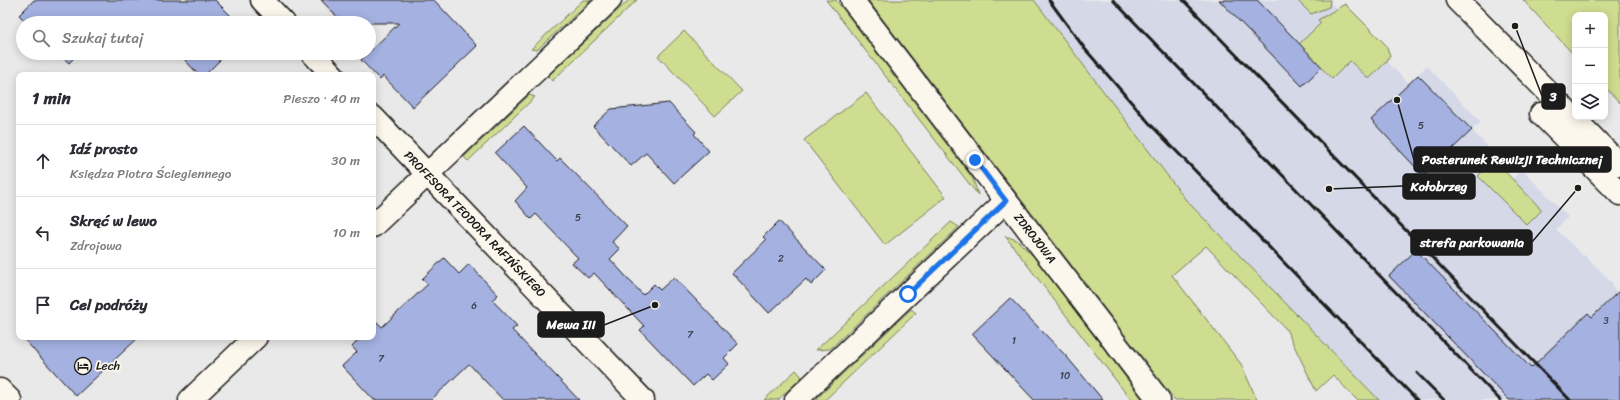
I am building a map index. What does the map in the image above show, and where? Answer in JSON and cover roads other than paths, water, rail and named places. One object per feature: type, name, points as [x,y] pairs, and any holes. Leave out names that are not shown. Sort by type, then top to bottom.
[{"type":"street","points":[[262,0],[277,16]]},
{"type":"street","points":[[376,223],[610,0]]},
{"type":"street","name":"ZDROJOWA","points":[[852,0],[1159,400]]},
{"type":"street","points":[[1457,0],[1620,194]]},
{"type":"street","points":[[319,60],[330,72]]},
{"type":"street","points":[[1549,108],[1620,165]]},
{"type":"street","name":"PROFESORA TEODORA RAFIŃSKIEGO","points":[[376,120],[643,400]]},
{"type":"street","points":[[796,400],[1006,201]]},
{"type":"street","points":[[190,400],[253,340]]},
{"type":"street","points":[[0,390],[10,400]]},
{"type":"railway","points":[[1049,0],[1085,49],[1151,125],[1417,400]]},
{"type":"railway","points":[[1113,0],[1500,400]]},
{"type":"railway","points":[[1183,0],[1570,400]]},
{"type":"railway","points":[[1417,373],[1444,400]]},
{"type":"place","name":"3","points":[[1515,26]]},
{"type":"place","name":"Posterunek Rewizji Technicznej","points":[[1397,100]]},
{"type":"place","name":"strefa parkowania","points":[[1578,188]]},
{"type":"place","name":"Kołobrzeg","points":[[1329,189]]},
{"type":"place","name":"Mewa III","points":[[655,305]]},
{"type":"place","name":"Lech","points":[[83,366]]}]
